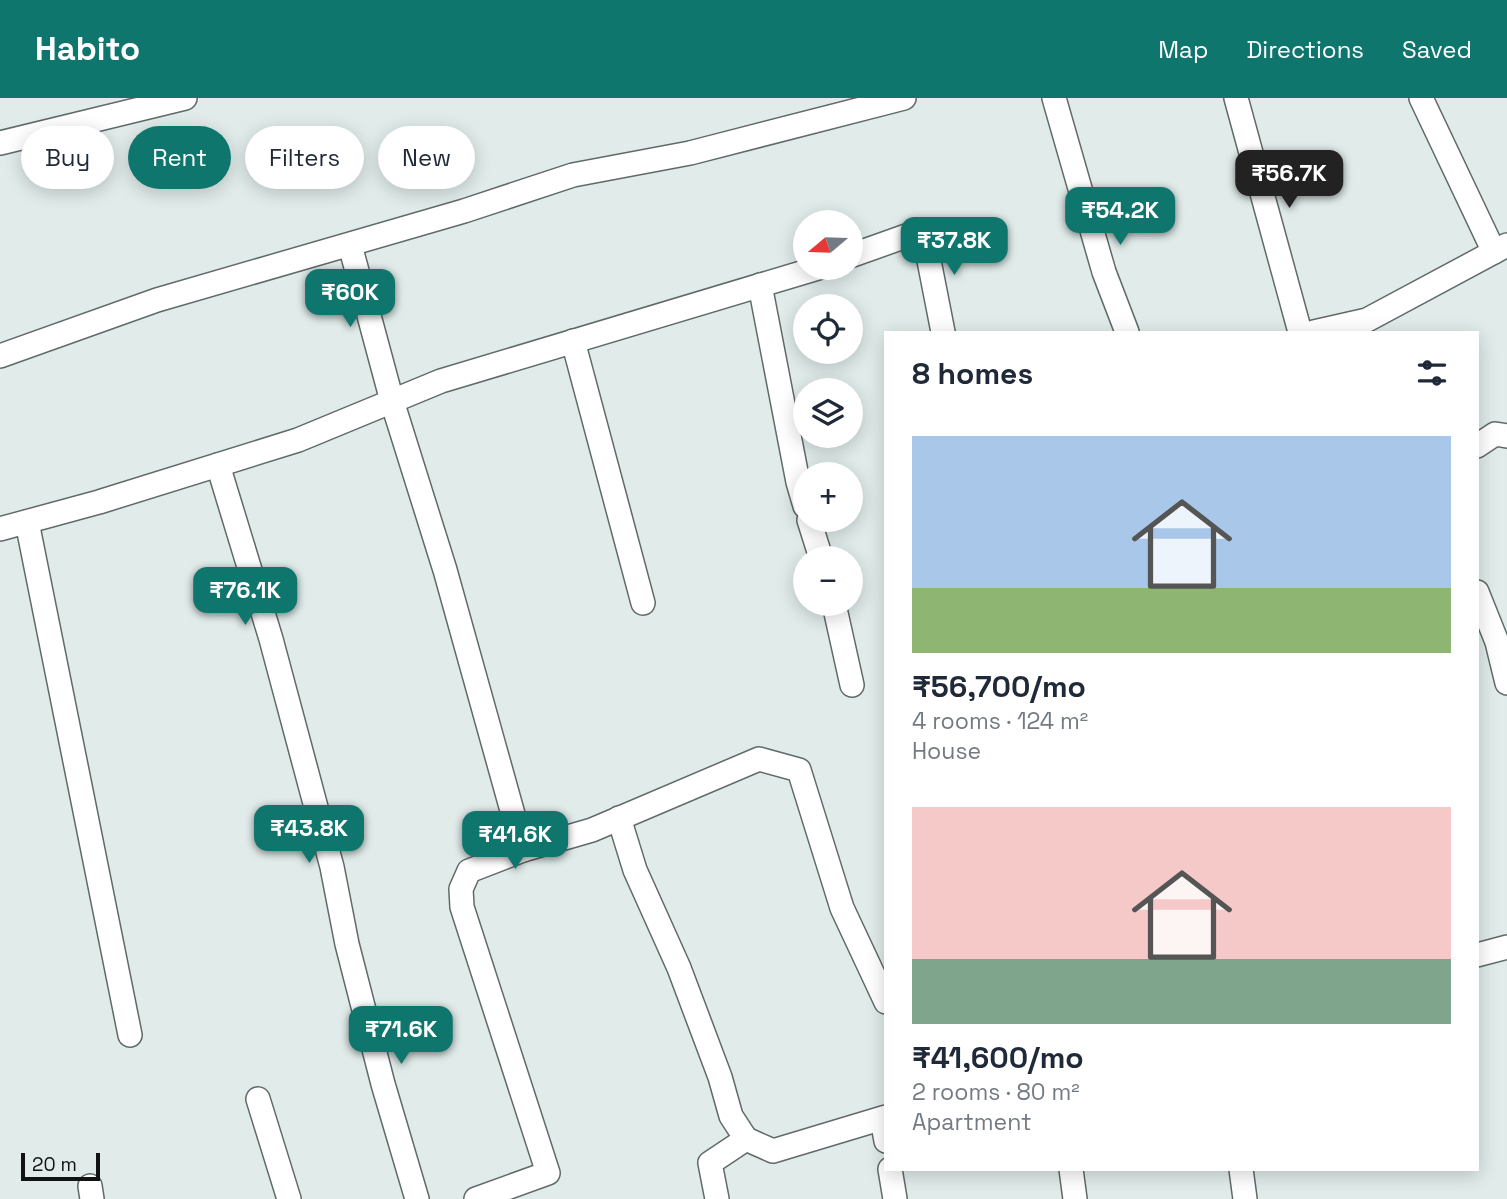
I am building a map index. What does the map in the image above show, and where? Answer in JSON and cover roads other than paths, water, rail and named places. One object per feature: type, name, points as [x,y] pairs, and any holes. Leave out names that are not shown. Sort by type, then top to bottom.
[{"type":"street","points":[[0,143],[137,104],[185,98]]},
{"type":"street","points":[[0,356],[156,300],[350,245],[573,175],[690,153],[904,98]]},
{"type":"street","points":[[1054,98],[1104,272],[1128,331]]},
{"type":"street","points":[[1236,98],[1300,331]]},
{"type":"street","points":[[1318,331],[1367,320],[1501,248],[1421,98]]},
{"type":"street","points":[[863,251],[923,230],[943,331]]},
{"type":"street","points":[[350,245],[392,401],[444,570],[523,850]]},
{"type":"street","points":[[0,529],[298,440],[440,381],[793,275]]},
{"type":"street","points":[[760,285],[794,462]]},
{"type":"street","points":[[573,341],[643,603]]},
{"type":"street","points":[[1479,445],[1495,435],[1507,436]]},
{"type":"street","points":[[218,465],[271,639],[332,867],[347,944],[383,1084],[417,1199]]},
{"type":"street","points":[[27,522],[63,690],[130,1035]]},
{"type":"street","points":[[1479,597],[1497,642],[1507,683]]},
{"type":"street","points":[[837,616],[852,685]]},
{"type":"street","points":[[475,1199],[548,1173],[462,907],[461,889],[469,871],[523,850],[592,830],[759,759],[799,770],[842,908],[878,965],[884,993]]},
{"type":"street","points":[[619,818],[635,870],[679,968],[720,1077],[730,1116],[746,1139],[774,1152],[884,1118]]},
{"type":"street","points":[[1479,954],[1507,947]]},
{"type":"street","points":[[258,1098],[289,1199]]},
{"type":"street","points":[[717,1199],[710,1163],[746,1139]]},
{"type":"street","points":[[890,1171],[895,1199]]},
{"type":"street","points":[[1071,1171],[1075,1199]]},
{"type":"street","points":[[1241,1171],[1245,1199]]}]
